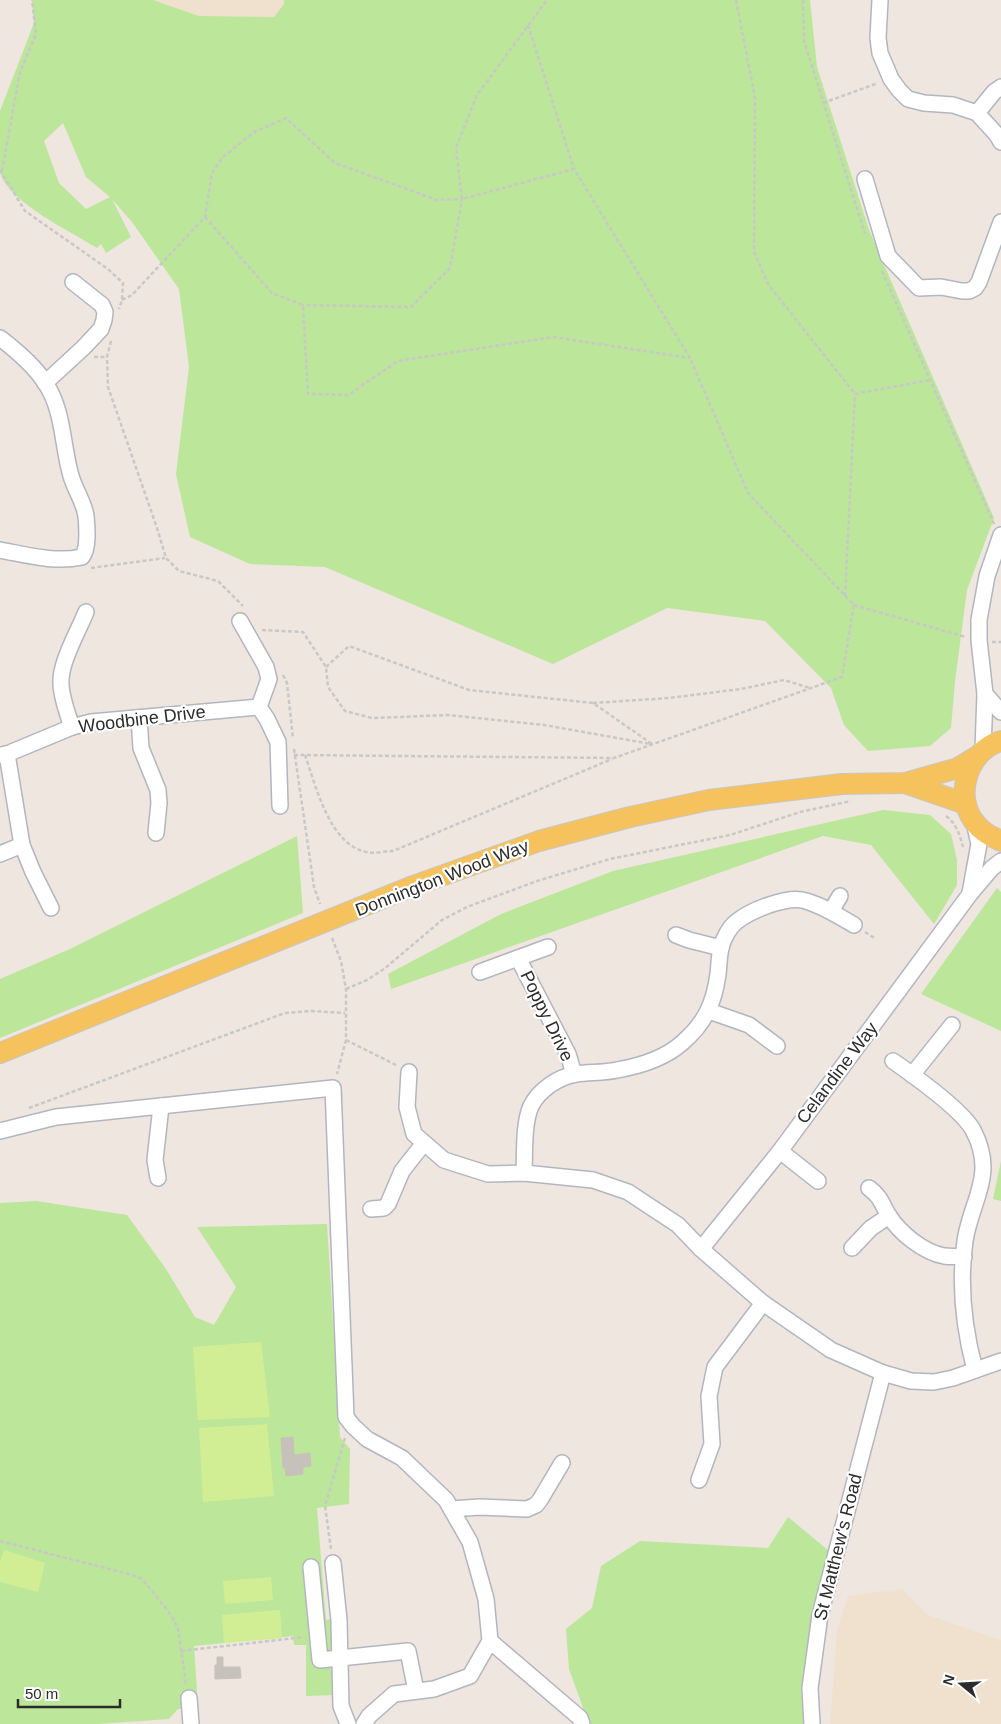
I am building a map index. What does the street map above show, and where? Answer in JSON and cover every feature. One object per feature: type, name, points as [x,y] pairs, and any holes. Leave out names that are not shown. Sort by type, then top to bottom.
[{"type":"main road","name":"Donnington Wood Way","points":[[0,1053],[361,909],[413,886],[539,841],[630,817],[709,800],[842,784],[905,783],[958,768],[1001,741]]},
{"type":"main road","points":[[980,754],[968,772],[964,788],[966,804],[974,822],[987,835],[1001,841]]},
{"type":"main road","name":"Donnington Wood Way","points":[[905,783],[966,804]]},
{"type":"street","points":[[880,0],[878,38],[880,53],[891,79],[899,90],[908,99],[924,103],[953,105],[977,113],[1001,142]]},
{"type":"street","points":[[977,113],[994,92],[1001,87]]},
{"type":"street","points":[[865,179],[888,256],[919,288],[941,287],[962,291],[969,291],[975,288],[979,282],[1001,222]]},
{"type":"street","points":[[45,383],[94,350],[101,328],[105,312],[102,304],[73,282]]},
{"type":"street","points":[[0,338],[24,357],[45,383],[56,402],[72,477],[86,515],[86,553],[82,557],[59,560],[0,550]]},
{"type":"street","points":[[980,754],[985,694],[979,640],[979,620],[987,576],[1001,535]]},
{"type":"street","points":[[72,727],[60,684],[62,671],[86,612]]},
{"type":"street","points":[[242,614],[266,667],[276,677],[263,713],[278,742],[280,806]]},
{"type":"street","points":[[985,694],[1001,712]]},
{"type":"street","name":"Woodbine Drive","points":[[4,755],[72,727],[91,722],[263,713]]},
{"type":"street","points":[[139,718],[142,748],[158,790],[159,809],[156,833]]},
{"type":"street","points":[[4,755],[22,845],[51,908]]},
{"type":"street","name":"Celandine Way","points":[[970,894],[980,844],[974,822]]},
{"type":"street","points":[[0,854],[22,845]]},
{"type":"street","name":"Celandine Way","points":[[701,1249],[780,1151],[970,894],[992,868],[1001,861]]},
{"type":"street","points":[[831,911],[840,896]]},
{"type":"street","points":[[524,1173],[527,1119],[532,1105],[541,1092],[557,1080],[574,1074],[616,1071],[659,1059],[682,1044],[701,1024],[709,1010],[718,977],[721,948],[729,931],[736,922],[774,903],[790,899],[806,900],[854,924]]},
{"type":"street","points":[[683,943],[721,948]]},
{"type":"street","name":"Poppy Drive","points":[[480,972],[548,947]]},
{"type":"street","name":"Poppy Drive","points":[[518,958],[564,1046],[574,1074]]},
{"type":"street","points":[[709,1010],[750,1025],[777,1046]]},
{"type":"street","points":[[912,1074],[952,1024]]},
{"type":"street","points":[[893,1061],[912,1074],[959,1113],[973,1129],[979,1146],[983,1170],[982,1186],[965,1239],[962,1298],[969,1349],[975,1370]]},
{"type":"street","points":[[409,1072],[407,1107],[414,1134],[444,1160],[488,1174],[524,1173],[593,1180],[628,1192],[678,1225],[701,1249],[763,1304],[832,1350],[883,1373],[911,1381],[934,1382],[1001,1364]]},
{"type":"street","points":[[0,1132],[56,1117],[333,1088],[346,1417],[367,1439],[402,1458],[446,1500],[470,1542],[486,1599],[490,1641],[470,1676],[434,1688],[394,1694],[369,1716],[364,1724]]},
{"type":"street","points":[[158,1178],[155,1160],[161,1106]]},
{"type":"street","points":[[371,1209],[384,1208],[388,1204],[402,1171],[424,1142]]},
{"type":"street","points":[[780,1151],[818,1181]]},
{"type":"street","points":[[874,1192],[889,1216],[913,1240],[928,1250],[943,1256],[964,1257]]},
{"type":"street","points":[[852,1248],[871,1228],[889,1216]]},
{"type":"street","points":[[699,1480],[712,1444],[709,1396],[715,1367],[763,1304]]},
{"type":"street","name":"St Matthew's Road","points":[[812,1724],[810,1688],[820,1615],[883,1373]]},
{"type":"street","points":[[451,1508],[530,1508],[540,1500],[562,1463]]},
{"type":"street","points":[[333,1563],[340,1658],[341,1706],[348,1724]]},
{"type":"street","points":[[311,1567],[320,1660],[408,1651],[416,1691]]},
{"type":"street","points":[[490,1641],[580,1718],[582,1724]]},
{"type":"street","points":[[189,1698],[191,1724]]},
{"type":"path","points":[[32,0],[36,34],[20,72],[1,171],[25,211],[108,269],[122,283],[122,300],[117,315]]},
{"type":"path","points":[[204,217],[272,293],[303,305],[411,307],[450,268],[462,199],[456,148],[478,94],[546,0]]},
{"type":"path","points":[[736,0],[755,98],[754,252],[768,284],[855,394],[845,596]]},
{"type":"path","points":[[528,25],[574,169],[690,358],[748,493],[854,606],[970,638]]},
{"type":"path","points":[[823,103],[891,79]]},
{"type":"path","points":[[122,300],[132,295],[204,217],[212,173],[223,157],[254,132],[286,118],[335,163],[437,200],[462,199],[574,169]]},
{"type":"path","points":[[303,305],[308,394],[348,395],[398,361],[553,337],[690,358]]},
{"type":"path","points":[[111,340],[94,350],[166,558],[179,571],[218,581],[242,614]]},
{"type":"path","points":[[855,394],[930,380]]},
{"type":"path","points":[[95,568],[166,558]]},
{"type":"path","points":[[305,755],[330,822],[350,845],[366,853],[393,851],[614,758],[842,677],[854,606]]},
{"type":"path","points":[[259,625],[266,639]]},
{"type":"path","points":[[261,630],[303,632],[326,667],[328,687],[345,711],[372,718],[448,715],[544,726],[653,744]]},
{"type":"path","points":[[326,667],[349,646],[469,690],[593,703],[669,698],[741,689],[784,680],[812,688]]},
{"type":"path","points":[[276,677],[287,683],[294,755],[314,887],[320,904]]},
{"type":"path","points":[[593,703],[653,744]]},
{"type":"path","points":[[294,755],[614,758]]},
{"type":"path","points":[[346,989],[367,980],[384,969],[442,920],[466,907],[537,881],[610,859],[730,835],[800,812],[852,801]]},
{"type":"path","points":[[941,812],[952,820],[960,834],[963,853]]},
{"type":"path","points":[[332,938],[340,961],[346,989],[346,1040],[333,1088]]},
{"type":"path","points":[[27,1108],[285,1013],[311,1011],[345,1013]]},
{"type":"path","points":[[346,1040],[409,1072]]},
{"type":"path","points":[[333,1563],[325,1506],[343,1441],[353,1426]]},
{"type":"path","points":[[0,1541],[142,1579],[169,1612],[178,1628],[189,1698]]},
{"type":"path","points":[[181,1651],[318,1635]]},
{"type":"shaded area","points":[[153,0],[284,0],[284,4],[274,17],[199,16]]},
{"type":"shaded area","points":[[902,1589],[928,1615],[1001,1640],[1001,1724],[830,1724],[837,1630],[848,1596]]},
{"type":"green space","points":[[32,0],[153,0],[199,16],[274,17],[284,4],[284,0],[810,0],[817,67],[869,230],[994,518],[967,590],[951,728],[930,746],[868,751],[844,725],[831,688],[765,621],[667,608],[553,664],[325,567],[250,564],[190,537],[176,474],[189,367],[179,289],[132,222],[112,199],[131,237],[106,253],[101,244],[97,248],[57,225],[28,205],[6,184],[0,173],[0,111],[34,23]],"holes":[[[63,123],[86,177],[110,197],[86,209],[59,183],[44,141]]]},
{"type":"green space","points":[[883,810],[930,815],[951,834],[957,860],[957,885],[934,924],[871,845],[823,836],[391,989],[388,974],[501,914],[613,871]]},
{"type":"green space","points":[[297,836],[303,913],[0,1038],[0,979],[70,949]]},
{"type":"green space","points":[[997,888],[1001,892],[1001,1031],[921,994]]},
{"type":"green space","points":[[1001,1161],[1001,1201],[993,1199]]},
{"type":"green space","points":[[36,1201],[127,1215],[166,1269],[195,1317],[214,1325],[236,1287],[197,1227],[327,1224],[340,1437],[350,1449],[349,1504],[317,1508],[326,1620],[335,1618],[336,1695],[306,1696],[306,1645],[294,1645],[293,1636],[194,1646],[198,1706],[178,1709],[169,1719],[98,1724],[0,1724],[0,1203]]},
{"type":"green space","points":[[261,1342],[270,1417],[198,1420],[193,1347]]},
{"type":"green space","points":[[267,1424],[274,1496],[203,1502],[199,1428]]},
{"type":"green space","points":[[788,1517],[829,1551],[810,1625],[801,1690],[805,1724],[589,1724],[569,1669],[566,1629],[592,1608],[601,1566],[640,1541],[768,1548]]},
{"type":"green space","points":[[4,1550],[45,1563],[38,1592],[0,1582],[0,1561]]},
{"type":"green space","points":[[271,1577],[273,1600],[225,1604],[223,1581]]},
{"type":"green space","points":[[280,1610],[282,1638],[224,1643],[222,1615]]},
{"type":"building","points":[[293,1437],[294,1455],[310,1453],[311,1466],[303,1467],[303,1474],[286,1476],[285,1468],[283,1468],[281,1438]]},
{"type":"building","points":[[217,1657],[223,1657],[223,1667],[240,1667],[241,1678],[215,1679]]}]
